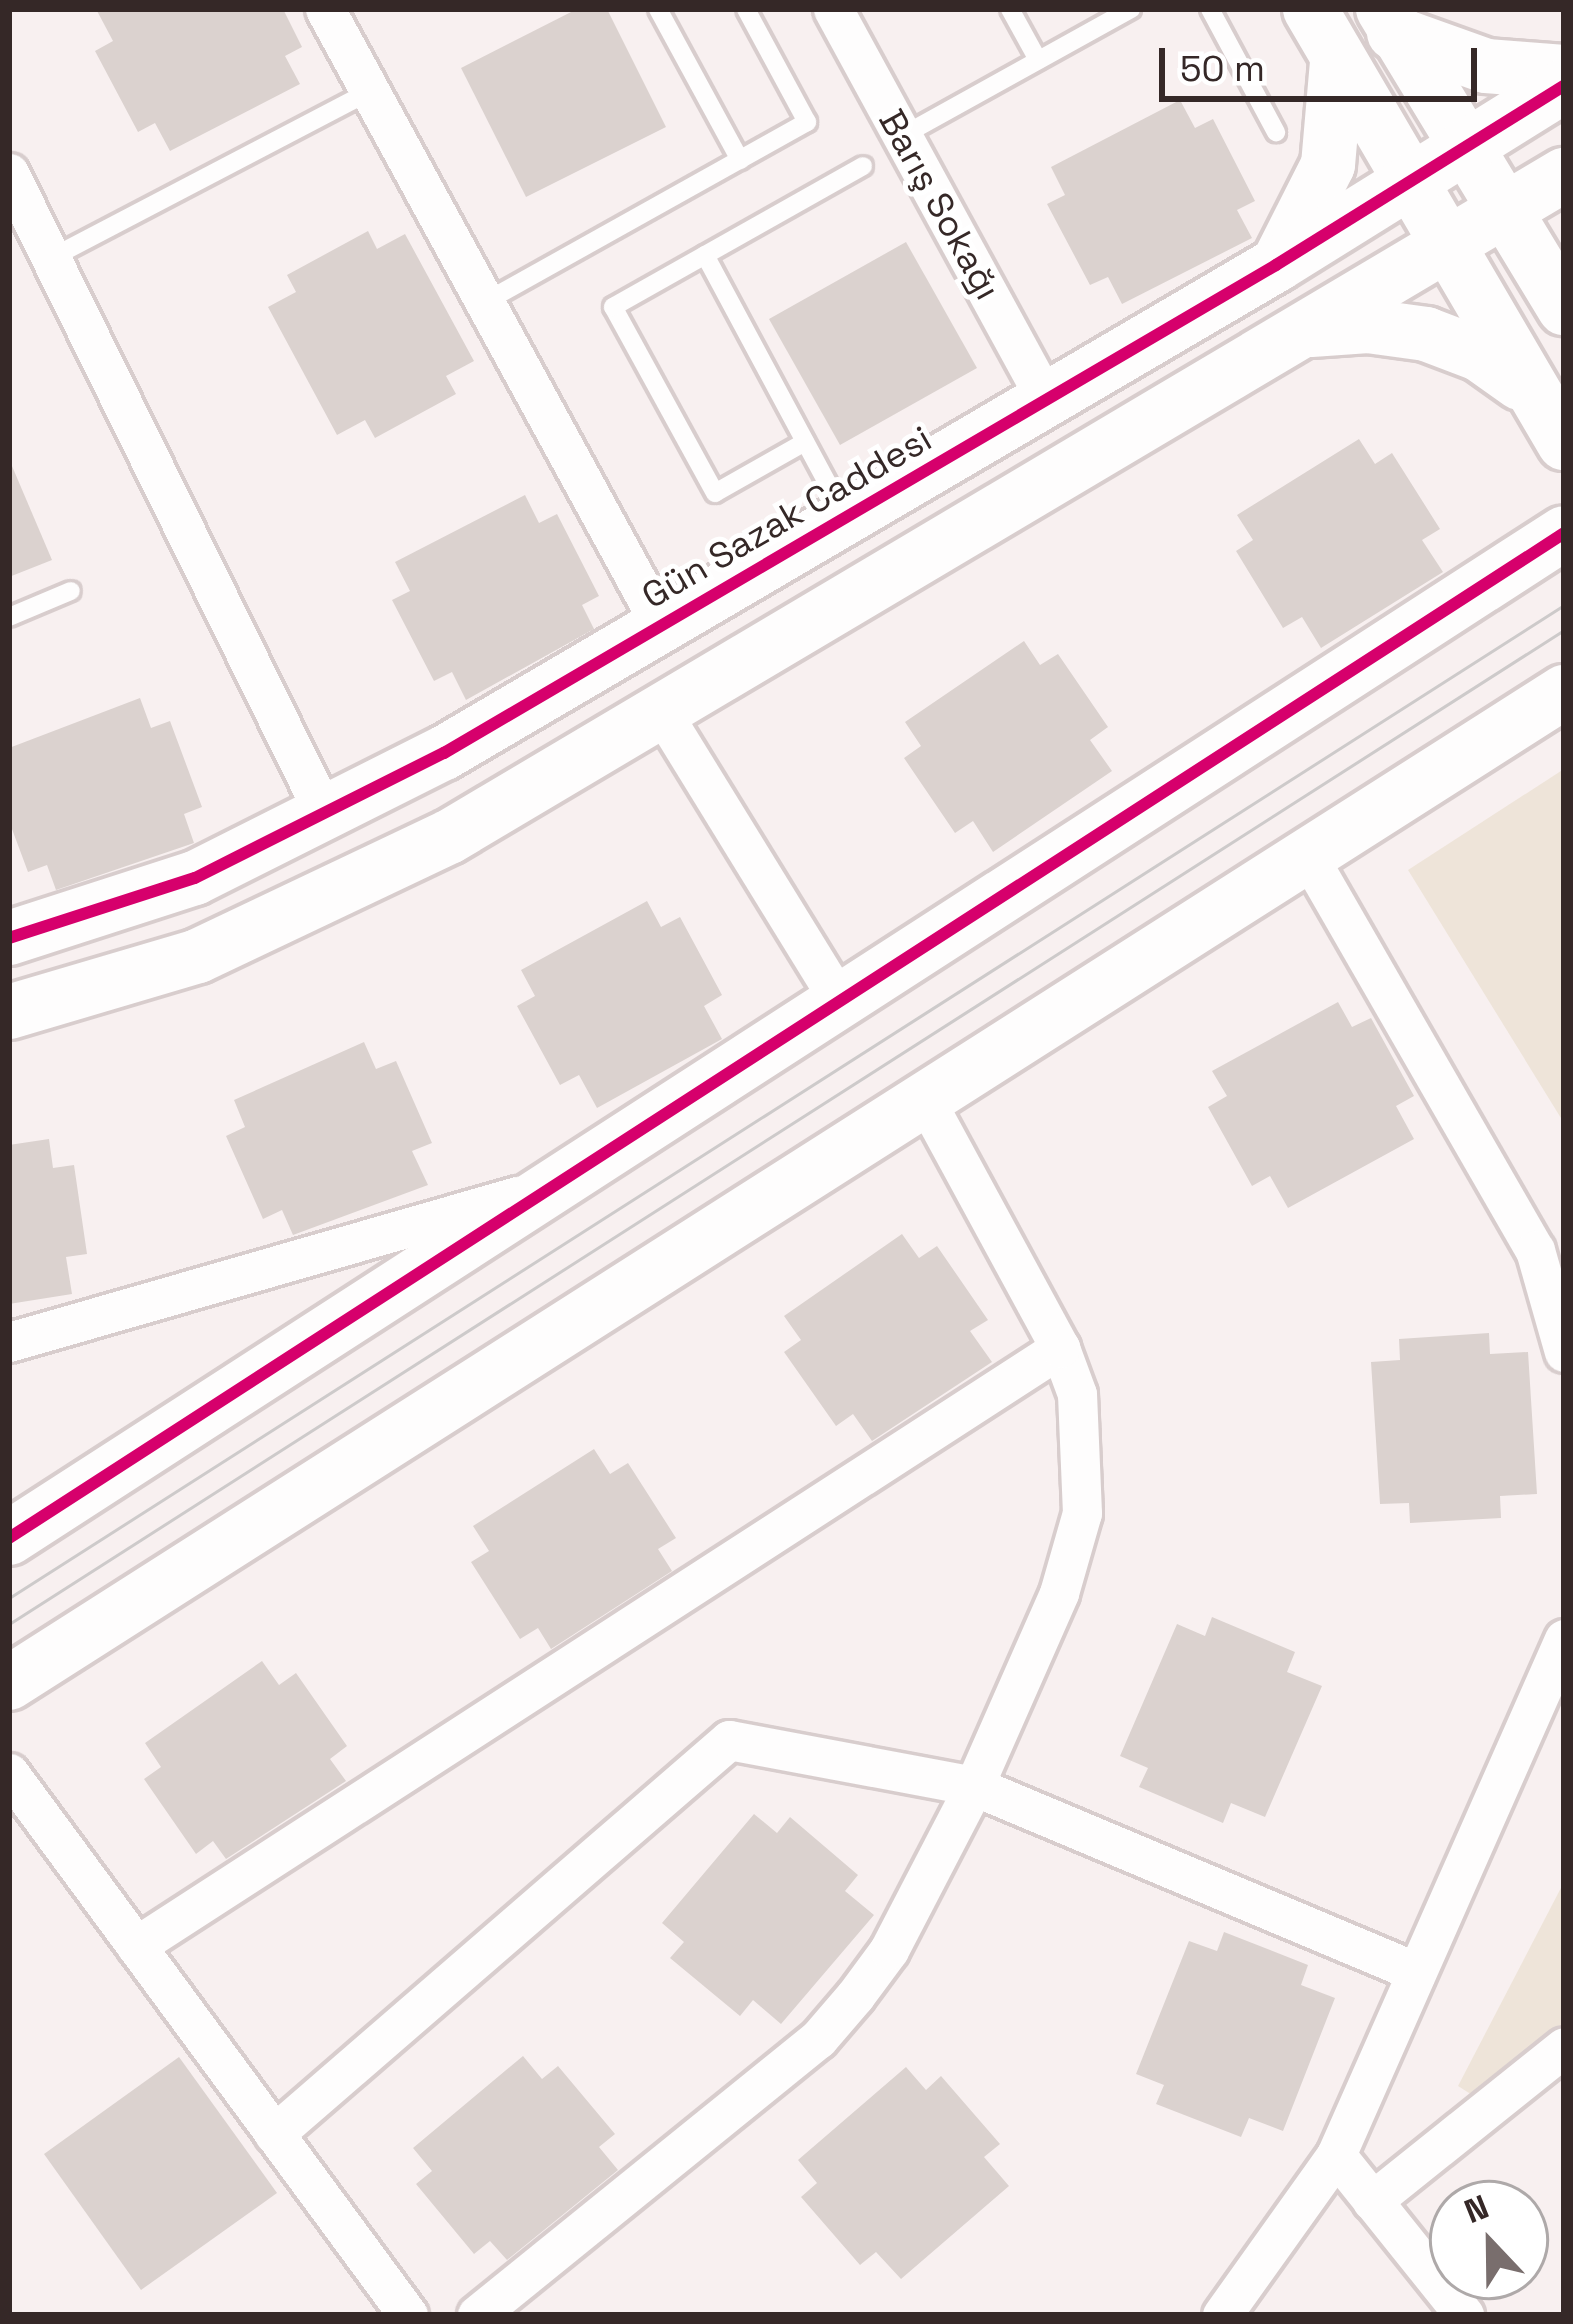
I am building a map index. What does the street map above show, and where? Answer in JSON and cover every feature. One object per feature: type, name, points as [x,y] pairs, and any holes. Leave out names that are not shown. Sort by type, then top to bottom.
[{"type":"street","points":[[325,9],[662,627]]},
{"type":"street","name":"Barış Sokağı","points":[[833,9],[1046,400]]},
{"type":"street","points":[[1310,9],[1526,388],[1564,443]]},
{"type":"street","points":[[1389,21],[1486,66],[1564,72]]},
{"type":"street","points":[[1389,21],[1564,308]]},
{"type":"street","points":[[1276,265],[1328,165],[1337,63]]},
{"type":"street","name":"Gün Sazak Caddesi","points":[[9,938],[195,878],[324,813],[662,627],[1408,186],[1564,86]]},
{"type":"street","points":[[9,173],[324,813]]},
{"type":"street","points":[[9,1012],[95,992],[298,914],[449,837],[1564,175]]},
{"type":"street","points":[[1309,330],[1368,326],[1426,334],[1479,354],[1526,388]]},
{"type":"street","points":[[9,1538],[838,997],[1564,533]]},
{"type":"street","points":[[9,1683],[1564,692]]},
{"type":"street","points":[[662,711],[838,997]]},
{"type":"street","points":[[1308,856],[1550,1241],[1561,1330]]},
{"type":"street","points":[[477,2315],[818,2038],[889,1950],[974,1786],[1058,1593],[1082,1513],[1083,1432],[1060,1348],[925,1099]]},
{"type":"street","points":[[9,1342],[544,1188]]},
{"type":"street","points":[[136,1946],[1060,1348]]},
{"type":"street","points":[[1222,2315],[1336,2155],[1564,1639]]},
{"type":"street","points":[[274,2134],[729,1740],[974,1786],[1416,1972]]},
{"type":"street","points":[[9,1773],[408,2315]]},
{"type":"street","points":[[1372,2201],[1564,2047]]},
{"type":"street","points":[[1336,2155],[1464,2315]]},
{"type":"lane","points":[[658,9],[740,160]]},
{"type":"lane","points":[[485,302],[807,122],[746,9]]},
{"type":"lane","points":[[1010,9],[1038,61]]},
{"type":"lane","points":[[902,136],[1131,9]]},
{"type":"lane","points":[[1210,9],[1276,133]]},
{"type":"lane","points":[[51,258],[370,91]]},
{"type":"lane","points":[[805,442],[715,493],[613,307],[863,166]]},
{"type":"lane","points":[[705,255],[846,518]]},
{"type":"lane","points":[[9,617],[71,591]]},
{"type":"shaded area","points":[[1564,769],[1564,1123],[1408,870]]},
{"type":"shaded area","points":[[1564,1882],[1564,2031],[1477,2098],[1458,2086]]},
{"type":"building","points":[[96,9],[283,9],[302,47],[285,56],[300,84],[170,151],[155,123],[138,132],[95,51],[113,41]]},
{"type":"building","points":[[577,9],[607,9],[666,127],[526,197],[461,68]]},
{"type":"building","points":[[1180,100],[1195,128],[1213,119],[1255,201],[1237,210],[1252,238],[1122,304],[1108,277],[1090,285],[1047,204],[1065,195],[1051,167]]},
{"type":"building","points":[[368,231],[377,249],[405,234],[474,361],[446,376],[456,394],[375,438],[365,420],[337,435],[268,307],[296,292],[287,275]]},
{"type":"building","points":[[906,242],[977,368],[840,445],[769,319]]},
{"type":"building","points":[[1359,439],[1375,464],[1392,453],[1440,529],[1422,540],[1443,572],[1321,648],[1302,617],[1283,628],[1236,551],[1253,540],[1237,515]]},
{"type":"building","points":[[9,459],[52,560],[9,577]]},
{"type":"building","points":[[525,495],[539,523],[557,514],[599,596],[582,605],[594,629],[466,700],[452,672],[434,681],[392,600],[410,591],[395,562]]},
{"type":"building","points":[[1024,641],[1040,665],[1058,654],[1108,727],[1090,740],[1112,771],[993,852],[973,821],[955,833],[904,758],[921,746],[905,722]]},
{"type":"building","points":[[140,698],[151,728],[170,721],[202,807],[184,814],[194,843],[56,890],[47,865],[28,872],[9,821],[9,748]]},
{"type":"building","points":[[647,901],[661,927],[680,917],[722,995],[704,1006],[722,1039],[597,1108],[579,1075],[560,1085],[517,1006],[535,996],[521,970]]},
{"type":"building","points":[[1338,1002],[1352,1027],[1371,1018],[1414,1096],[1396,1106],[1414,1139],[1288,1208],[1270,1176],[1252,1186],[1208,1107],[1227,1096],[1212,1071]]},
{"type":"building","points":[[364,1042],[376,1069],[396,1061],[432,1143],[412,1151],[428,1185],[293,1235],[282,1210],[263,1219],[226,1136],[245,1127],[234,1100]]},
{"type":"building","points":[[49,1139],[53,1168],[74,1165],[87,1254],[66,1257],[72,1294],[9,1304],[9,1145]]},
{"type":"building","points":[[902,1234],[919,1258],[937,1246],[988,1320],[970,1331],[992,1362],[872,1441],[853,1414],[836,1426],[784,1352],[801,1340],[784,1316]]},
{"type":"building","points":[[1489,1333],[1490,1354],[1528,1352],[1537,1494],[1500,1496],[1501,1518],[1410,1523],[1409,1503],[1380,1504],[1371,1362],[1400,1360],[1399,1339]]},
{"type":"building","points":[[594,1449],[610,1474],[628,1463],[676,1538],[658,1549],[672,1571],[551,1649],[538,1628],[520,1639],[471,1562],[489,1551],[473,1526]]},
{"type":"building","points":[[1212,1617],[1295,1652],[1287,1672],[1322,1686],[1265,1817],[1231,1803],[1223,1823],[1139,1787],[1148,1768],[1120,1756],[1177,1624],[1205,1636]]},
{"type":"building","points":[[262,1661],[279,1685],[296,1673],[347,1746],[330,1759],[346,1781],[226,1859],[213,1841],[196,1854],[144,1779],[161,1767],[145,1743]]},
{"type":"building","points":[[754,1814],[777,1833],[790,1817],[858,1875],[845,1891],[874,1915],[781,2024],[753,2000],[740,2016],[670,1958],[684,1942],[662,1923]]},
{"type":"building","points":[[1224,1932],[1308,1965],[1301,1985],[1335,1998],[1283,2131],[1249,2118],[1241,2137],[1156,2104],[1164,2085],[1136,2074],[1189,1941],[1217,1951]]},
{"type":"building","points":[[523,2056],[542,2079],[558,2066],[615,2134],[599,2147],[618,2170],[507,2260],[490,2241],[474,2254],[416,2184],[432,2171],[413,2148]]},
{"type":"building","points":[[179,2057],[277,2193],[141,2290],[44,2154]]},
{"type":"building","points":[[906,2067],[926,2090],[941,2076],[1000,2144],[984,2157],[1009,2186],[901,2279],[876,2252],[860,2265],[801,2197],[817,2183],[798,2160]]},
{"type":"tram line","points":[[9,1598],[1564,605]]},
{"type":"tram line","points":[[9,1624],[1564,630]]},
{"type":"cycle path","points":[[9,938],[195,878],[444,753],[1276,265],[1564,86]]},
{"type":"cycle path","points":[[9,1538],[1564,533]]}]
